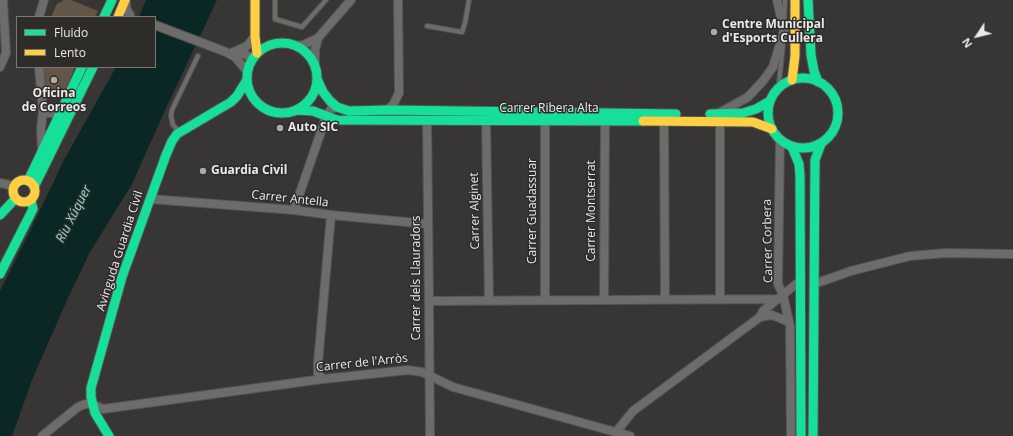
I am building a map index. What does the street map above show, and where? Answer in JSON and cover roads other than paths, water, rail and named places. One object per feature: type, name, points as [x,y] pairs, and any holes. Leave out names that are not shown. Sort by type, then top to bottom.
[{"type":"street","points":[[0,67],[3,52],[3,0]]},
{"type":"street","points":[[40,14],[44,0]]},
{"type":"street","points":[[104,16],[112,0]]},
{"type":"street","points":[[126,0],[126,8],[129,16]]},
{"type":"street","points":[[118,16],[126,0]]},
{"type":"street","points":[[255,0],[257,26],[265,38],[278,43]]},
{"type":"street","points":[[296,46],[303,45],[318,38],[351,0]]},
{"type":"street","points":[[387,110],[393,105],[399,93],[398,0]]},
{"type":"street","points":[[777,0],[784,31]]},
{"type":"street","points":[[792,80],[795,56],[796,0]]},
{"type":"street","points":[[808,0],[811,55],[818,82]]},
{"type":"street","points":[[247,76],[255,55],[256,18]]},
{"type":"street","points":[[156,25],[230,52],[255,55],[270,45],[287,43],[296,46],[307,54],[315,66]]},
{"type":"street","name":"Carrer Ribera Alta","points":[[719,118],[748,97],[763,81],[773,67],[784,31]]},
{"type":"street","points":[[230,52],[247,46],[255,36]]},
{"type":"street","points":[[318,38],[315,50],[317,79],[322,92],[330,102],[337,107]]},
{"type":"street","points":[[230,52],[247,76],[249,89],[253,98],[268,110],[277,112],[296,110],[313,94],[317,79]]},
{"type":"street","points":[[39,68],[43,110],[41,129],[42,150]]},
{"type":"street","points":[[31,184],[42,150],[61,114],[82,68]]},
{"type":"street","points":[[31,184],[92,68]]},
{"type":"street","name":"Avinguda Guardia Civil","points":[[109,436],[95,413],[92,404],[91,388],[122,277],[166,155],[172,141],[180,132],[231,102],[237,96],[247,76]]},
{"type":"street","points":[[801,78],[818,82],[827,88],[834,96],[838,107],[838,118],[835,128],[829,137],[821,144],[812,148],[802,149],[792,147],[780,140],[772,129],[768,110],[770,101],[777,90],[792,80],[801,78]]},
{"type":"street","name":"Carrer Ribera Alta","points":[[296,110],[313,111],[337,120],[664,121],[719,118],[756,109],[770,101]]},
{"type":"street","points":[[231,102],[251,102],[260,105]]},
{"type":"street","points":[[294,210],[326,117],[330,109],[337,107]]},
{"type":"street","name":"Carrer Ribera Alta","points":[[337,107],[349,111],[387,110],[719,118],[753,122],[772,129]]},
{"type":"street","points":[[43,110],[49,113],[61,114]]},
{"type":"street","points":[[719,118],[720,300]]},
{"type":"street","name":"Carrer dels Llauradors","points":[[426,121],[430,301],[430,436]]},
{"type":"street","name":"Carrer Alginet","points":[[486,121],[488,301]]},
{"type":"street","name":"Carrer Guadassuar","points":[[545,121],[545,300]]},
{"type":"street","name":"Carrer Montserrat","points":[[604,121],[604,300]]},
{"type":"street","points":[[664,121],[665,300]]},
{"type":"street","name":"Carrer Corbera","points":[[780,140],[778,284],[780,297],[789,322],[791,436]]},
{"type":"street","points":[[813,436],[815,160],[821,144]]},
{"type":"street","points":[[792,147],[799,164],[800,176],[801,436]]},
{"type":"street","points":[[0,274],[3,263],[27,223],[33,208],[32,200],[35,193],[31,184],[25,180],[18,181],[14,186],[12,193],[15,199],[23,203],[32,200]]},
{"type":"street","points":[[0,183],[14,186]]},
{"type":"street","points":[[0,215],[15,199]]},
{"type":"street","name":"Carrer Antella","points":[[150,199],[294,210],[428,224]]},
{"type":"street","points":[[323,379],[318,374],[318,363],[331,215]]},
{"type":"street","points":[[814,284],[851,271],[910,256],[946,253],[1013,254]]},
{"type":"street","points":[[616,432],[633,411],[760,317],[763,311],[801,280]]},
{"type":"street","points":[[430,301],[720,300],[780,297]]},
{"type":"street","points":[[760,317],[772,315],[789,322]]},
{"type":"street","name":"Carrer de l'Arròs","points":[[92,404],[103,409],[323,379],[408,370],[422,372],[453,387],[607,433],[616,432],[630,436]]},
{"type":"street","points":[[42,436],[78,408],[85,404],[92,404]]},
{"type":"lane","points":[[274,0],[275,19],[302,27],[326,0]]},
{"type":"lane","points":[[427,26],[462,32],[469,0]]},
{"type":"lane","points":[[777,90],[780,83],[784,31],[784,0]]},
{"type":"lane","points":[[180,132],[173,125],[172,110],[198,56]]},
{"type":"water","name":"Riu Xúquer","points":[[146,0],[217,0],[132,184],[90,252],[68,298],[32,380],[12,436],[0,436],[0,291],[64,160],[115,68],[156,68],[156,16],[139,16]]},
{"type":"place","name":"Centre Municipal d'Esports Cullera","points":[[714,32]]},
{"type":"place","name":"Oficina de Correos","points":[[54,80]]},
{"type":"place","name":"Auto SIC","points":[[280,128]]},
{"type":"place","name":"Guardia Civil","points":[[203,171]]}]
